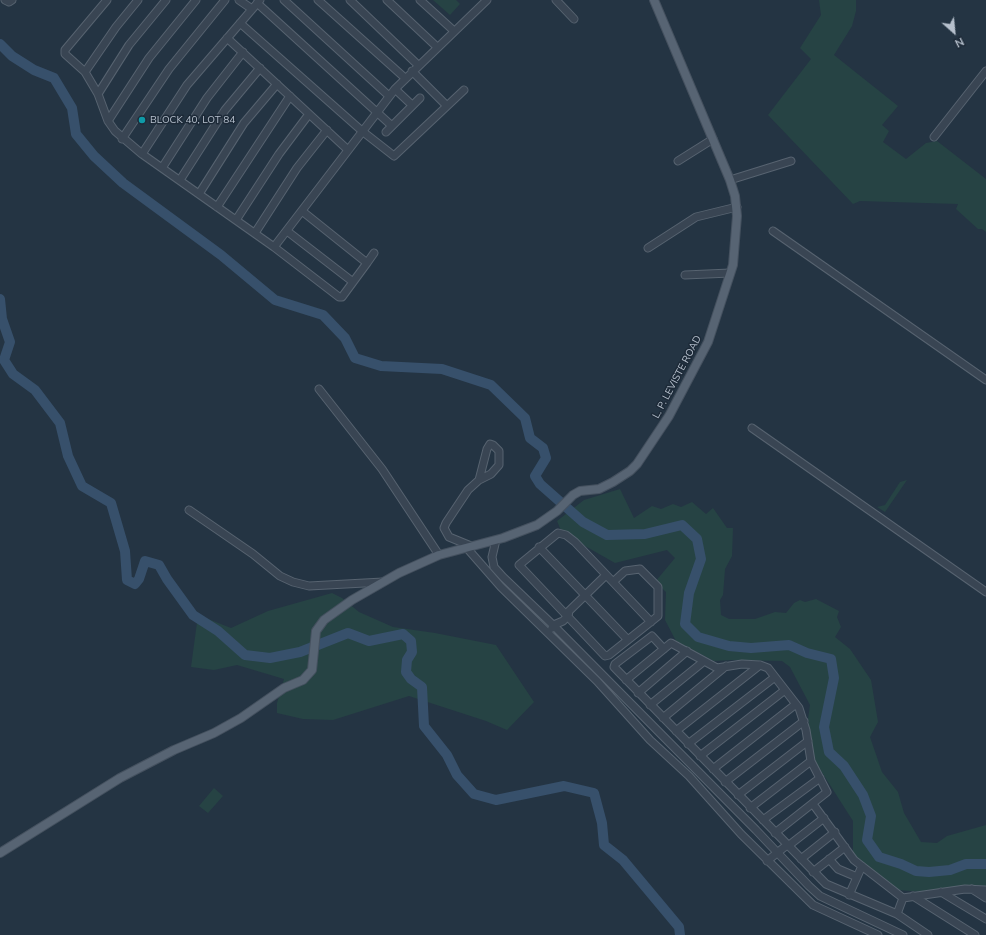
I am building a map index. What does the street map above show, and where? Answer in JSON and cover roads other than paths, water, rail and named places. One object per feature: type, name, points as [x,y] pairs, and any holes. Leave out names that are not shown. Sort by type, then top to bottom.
[{"type":"main road","name":"L. P. LEVISTE ROAD","points":[[0,853],[120,778],[227,725],[271,699],[284,688],[303,680],[312,670],[314,634],[324,620],[352,600],[383,582],[439,555],[496,540],[522,532],[537,525],[557,511],[572,495],[580,491],[598,489],[613,482],[637,464],[669,416],[708,342],[730,273],[735,250],[737,207],[730,180],[654,0]]},
{"type":"street","points":[[5,0],[9,2],[12,0]]},
{"type":"street","points":[[107,0],[65,51],[65,54],[85,72],[98,94],[108,121],[122,139],[274,247],[339,297],[342,297],[374,252]]},
{"type":"street","points":[[85,72],[116,27],[138,0]]},
{"type":"street","points":[[98,94],[129,45],[166,0]]},
{"type":"street","points":[[108,121],[149,58],[196,0]]},
{"type":"street","points":[[122,139],[169,69],[225,0]]},
{"type":"street","points":[[239,0],[252,9]]},
{"type":"street","points":[[284,0],[389,96]]},
{"type":"street","points":[[318,0],[405,78]]},
{"type":"street","points":[[350,0],[418,65]]},
{"type":"street","points":[[387,0],[437,47]]},
{"type":"street","points":[[420,0],[454,31]]},
{"type":"street","points":[[274,247],[395,89],[418,65],[487,0]]},
{"type":"street","points":[[556,0],[574,19]]},
{"type":"street","points":[[142,154],[187,85],[258,2],[392,126]]},
{"type":"street","points":[[240,23],[362,132],[395,156],[464,90]]},
{"type":"street","points":[[227,38],[348,150]]},
{"type":"street","points":[[162,168],[207,98],[242,52]]},
{"type":"street","points":[[180,180],[225,110],[260,68]]},
{"type":"street","points":[[412,71],[447,106]]},
{"type":"street","points":[[934,137],[986,71]]},
{"type":"street","points":[[199,194],[244,123],[277,84]]},
{"type":"street","points":[[395,89],[412,105]]},
{"type":"street","points":[[217,207],[290,96]]},
{"type":"street","points":[[386,132],[420,98]]},
{"type":"street","points":[[236,220],[279,154],[310,114]]},
{"type":"street","points":[[255,234],[297,168],[327,130]]},
{"type":"street","points":[[678,161],[713,139]]},
{"type":"street","points":[[730,180],[790,161]]},
{"type":"street","points":[[648,248],[690,219],[737,207]]},
{"type":"street","points":[[302,211],[367,263]]},
{"type":"street","points":[[287,231],[353,282]]},
{"type":"street","points":[[773,231],[986,380]]},
{"type":"street","points":[[685,275],[730,273]]},
{"type":"street","points":[[319,389],[382,469],[439,555]]},
{"type":"street","points":[[752,428],[986,592]]},
{"type":"street","points":[[479,480],[487,449],[490,444],[499,451],[498,465],[491,474],[479,480],[468,490],[446,523],[444,528],[449,537],[469,546],[488,573],[597,681],[650,740],[689,776],[741,834],[813,905],[878,935]]},
{"type":"street","points":[[189,510],[241,546],[280,576],[293,582],[309,586],[383,582]]},
{"type":"street","points":[[613,582],[625,571],[640,569],[658,587],[658,616],[651,622],[609,655],[605,656],[567,613],[519,566],[520,563],[558,533],[566,535],[575,542],[606,575],[651,622]]},
{"type":"street","points":[[496,540],[492,557],[494,567],[555,625],[809,886],[820,896],[903,935]]},
{"type":"street","points":[[539,547],[628,640]]},
{"type":"street","points":[[488,573],[494,567]]},
{"type":"street","points":[[548,633],[555,625],[563,621],[567,613],[606,575]]},
{"type":"street","points":[[664,649],[652,636],[615,664],[614,668],[826,884],[897,914],[928,935]]},
{"type":"street","points":[[626,680],[673,643],[703,662],[717,668],[742,664],[760,665],[768,668],[796,704],[804,721],[810,761],[827,792],[814,804],[775,833]]},
{"type":"street","points":[[638,693],[687,652]]},
{"type":"street","points":[[650,705],[703,662]]},
{"type":"street","points":[[676,731],[760,665]]},
{"type":"street","points":[[663,718],[727,666]]},
{"type":"street","points":[[688,744],[775,676]]},
{"type":"street","points":[[700,756],[785,690]]},
{"type":"street","points":[[713,769],[796,704]]},
{"type":"street","points":[[726,782],[804,721]]},
{"type":"street","points":[[738,794],[808,741]]},
{"type":"street","points":[[750,808],[810,761]]},
{"type":"street","points":[[762,820],[820,778]]},
{"type":"street","points":[[814,804],[854,860],[903,898],[972,889],[986,890]]},
{"type":"street","points":[[767,861],[786,844],[824,818]]},
{"type":"street","points":[[801,859],[835,832]]},
{"type":"street","points":[[813,872],[845,847]]},
{"type":"street","points":[[829,859],[838,869],[857,876]]},
{"type":"street","points":[[849,895],[862,866]]},
{"type":"street","points":[[972,889],[986,898]]},
{"type":"street","points":[[941,892],[986,919]]},
{"type":"street","points":[[913,896],[975,935]]},
{"type":"street","points":[[897,914],[903,898]]},
{"type":"waterway","points":[[0,44],[12,56],[34,70],[54,78],[72,108],[76,134],[94,156],[123,183],[221,255],[275,300],[323,315],[345,338],[355,358],[381,366],[442,369],[491,385],[525,418],[530,438],[543,448],[546,458],[535,476],[540,484],[583,522],[607,535],[645,534],[682,525],[697,539],[701,559],[689,593],[685,624],[698,637],[729,646],[751,648],[789,645],[807,653],[831,659],[834,678],[824,727],[829,752],[844,766],[863,795],[871,816],[867,840],[879,857],[901,864],[916,871],[929,872],[950,870],[966,864],[986,864]]},
{"type":"waterway","points":[[0,299],[2,319],[10,342],[4,360],[13,374],[35,390],[60,423],[68,456],[82,486],[111,503],[125,551],[127,580],[135,584],[139,579],[145,561],[159,565],[167,579],[193,615],[218,631],[245,655],[270,658],[300,652],[348,633],[369,641],[403,634],[411,641],[412,652],[407,660],[406,672],[411,679],[422,687],[424,726],[447,755],[457,775],[474,794],[496,800],[564,786],[594,793],[602,823],[604,845],[623,860],[679,927],[680,935]]},
{"type":"place","name":"BLOCK 40, LOT 84","points":[[142,120]]}]
